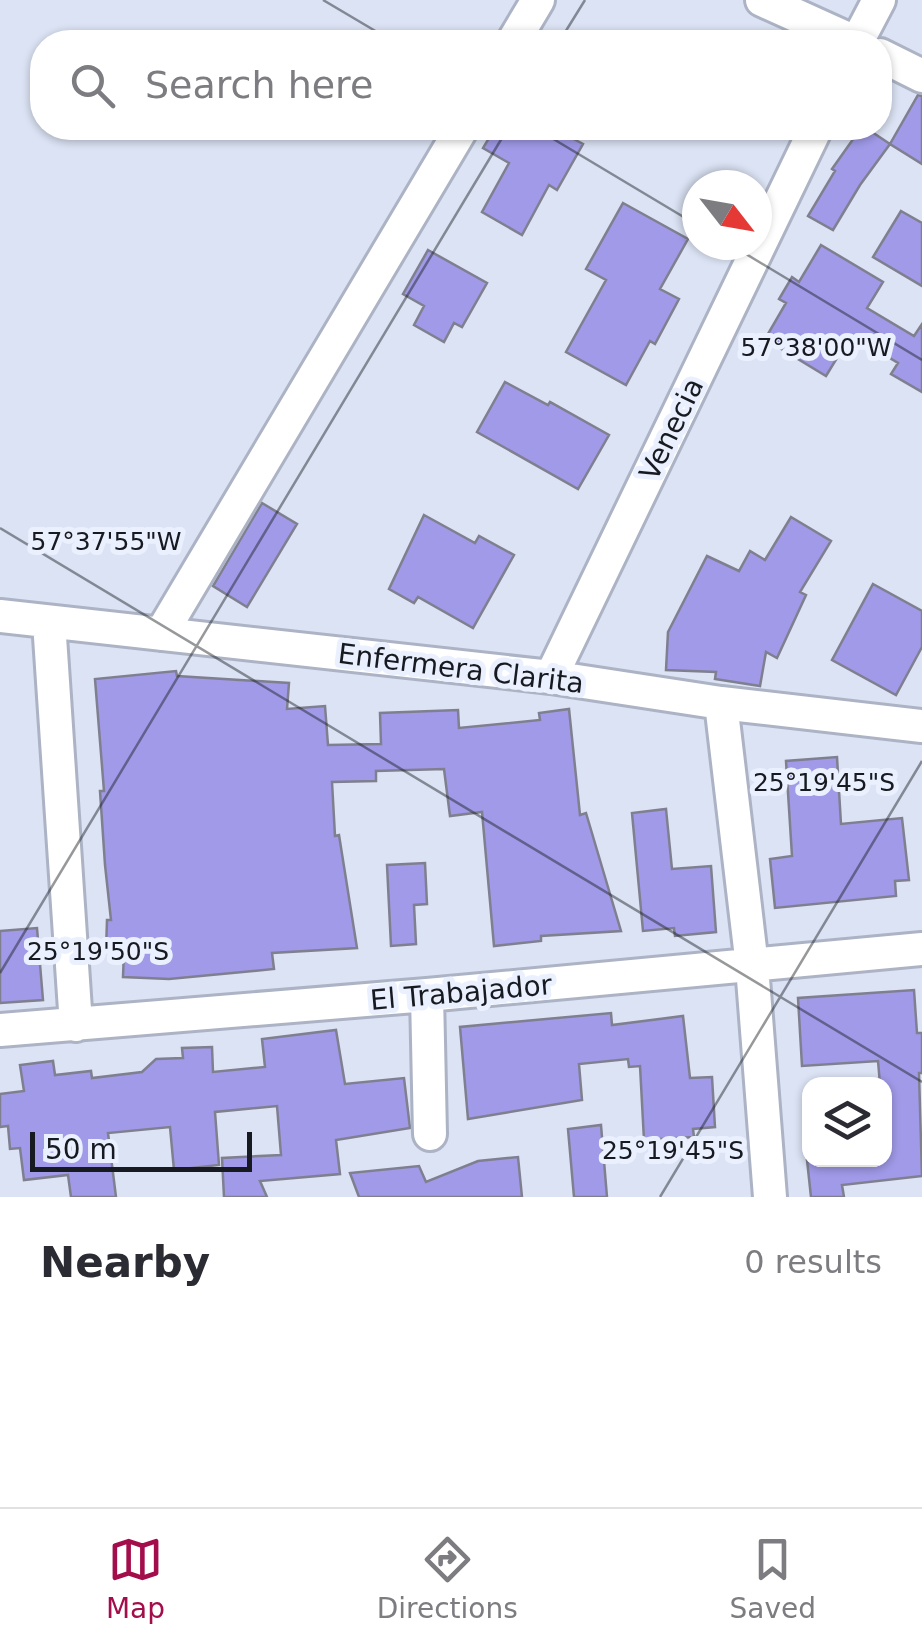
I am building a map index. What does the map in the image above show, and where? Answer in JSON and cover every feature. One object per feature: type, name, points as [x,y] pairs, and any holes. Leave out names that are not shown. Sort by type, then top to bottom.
[{"type":"street","points":[[520,30],[538,0]]},
{"type":"street","points":[[762,0],[829,30]]},
{"type":"street","points":[[863,30],[879,0]]},
{"type":"street","points":[[892,60],[922,76]]},
{"type":"street","points":[[161,634],[455,140]]},
{"type":"street","name":"Venecia","points":[[551,677],[810,140]]},
{"type":"street","name":"Enfermera Clarita","points":[[0,616],[551,677],[721,703],[922,726]]},
{"type":"street","points":[[49,622],[76,1026]]},
{"type":"street","points":[[721,703],[752,966],[770,1197]]},
{"type":"street","name":"El Trabajador","points":[[0,1030],[922,949]]},
{"type":"street","points":[[427,995],[430,1134]]},
{"type":"building","points":[[918,95],[922,96],[922,164],[890,144]]},
{"type":"building","points":[[488,140],[576,140],[583,144],[557,190],[549,185],[522,235],[482,212],[509,163],[483,148]]},
{"type":"building","points":[[853,140],[884,140],[890,144],[833,230],[808,216],[835,171],[832,169]]},
{"type":"building","points":[[623,203],[682,236],[682,250],[660,289],[679,299],[655,344],[650,341],[626,385],[566,352],[606,280],[586,269]]},
{"type":"building","points":[[901,211],[922,223],[922,286],[873,257]]},
{"type":"building","points":[[821,245],[883,282],[867,308],[914,336],[922,324],[922,392],[891,374],[898,363],[851,335],[826,376],[765,339],[786,303],[779,299],[792,277],[799,282]]},
{"type":"building","points":[[428,250],[487,283],[462,327],[454,323],[444,342],[414,325],[424,306],[403,294]]},
{"type":"building","points":[[505,382],[609,435],[578,489],[477,432]]},
{"type":"building","points":[[262,503],[297,524],[247,607],[213,586]]},
{"type":"building","points":[[424,515],[475,543],[479,536],[514,555],[473,628],[418,597],[414,603],[389,589]]},
{"type":"building","points":[[791,517],[831,541],[800,592],[806,595],[777,658],[766,652],[760,686],[715,679],[716,672],[666,670],[668,632],[707,556],[739,571],[750,551],[765,560]]},
{"type":"building","points":[[873,584],[922,611],[922,647],[896,695],[832,660]]},
{"type":"building","points":[[176,671],[177,676],[289,683],[287,709],[325,706],[328,745],[381,744],[380,713],[458,710],[459,728],[540,720],[539,713],[569,709],[580,815],[586,813],[621,931],[541,936],[541,941],[494,946],[482,812],[450,816],[444,769],[376,771],[376,781],[332,782],[335,836],[339,835],[357,948],[272,953],[274,969],[169,979],[123,977],[124,951],[106,951],[107,920],[111,920],[95,679]]},
{"type":"building","points":[[837,757],[841,824],[902,818],[909,880],[895,881],[896,896],[775,908],[770,859],[792,856],[786,761]]},
{"type":"building","points":[[666,809],[672,869],[711,866],[716,932],[675,936],[674,928],[643,931],[632,813]]},
{"type":"building","points":[[425,863],[427,904],[414,905],[416,944],[391,946],[387,865]]},
{"type":"building","points":[[37,928],[43,1000],[0,1003],[0,931]]},
{"type":"building","points":[[914,990],[917,1033],[922,1033],[922,1176],[842,1185],[844,1197],[811,1197],[808,1167],[892,1167],[892,1077],[879,1077],[878,1061],[802,1066],[798,998]]},
{"type":"building","points":[[611,1013],[612,1025],[683,1016],[690,1078],[712,1077],[715,1127],[693,1129],[694,1137],[644,1140],[640,1066],[629,1067],[628,1059],[579,1064],[582,1100],[468,1119],[460,1027]]},
{"type":"building","points":[[336,1030],[345,1084],[404,1078],[410,1128],[336,1140],[340,1174],[260,1181],[267,1197],[224,1197],[222,1158],[281,1155],[277,1106],[215,1112],[219,1165],[174,1170],[170,1127],[108,1133],[116,1197],[71,1197],[68,1175],[24,1180],[20,1148],[10,1149],[8,1126],[0,1127],[0,1094],[24,1091],[20,1065],[53,1061],[55,1075],[91,1071],[92,1078],[142,1072],[156,1059],[183,1058],[182,1048],[212,1047],[213,1072],[265,1067],[262,1039]]},
{"type":"building","points":[[601,1125],[607,1197],[574,1197],[568,1129]]},
{"type":"building","points":[[518,1157],[522,1197],[359,1197],[350,1173],[419,1166],[426,1182],[478,1161]]}]
